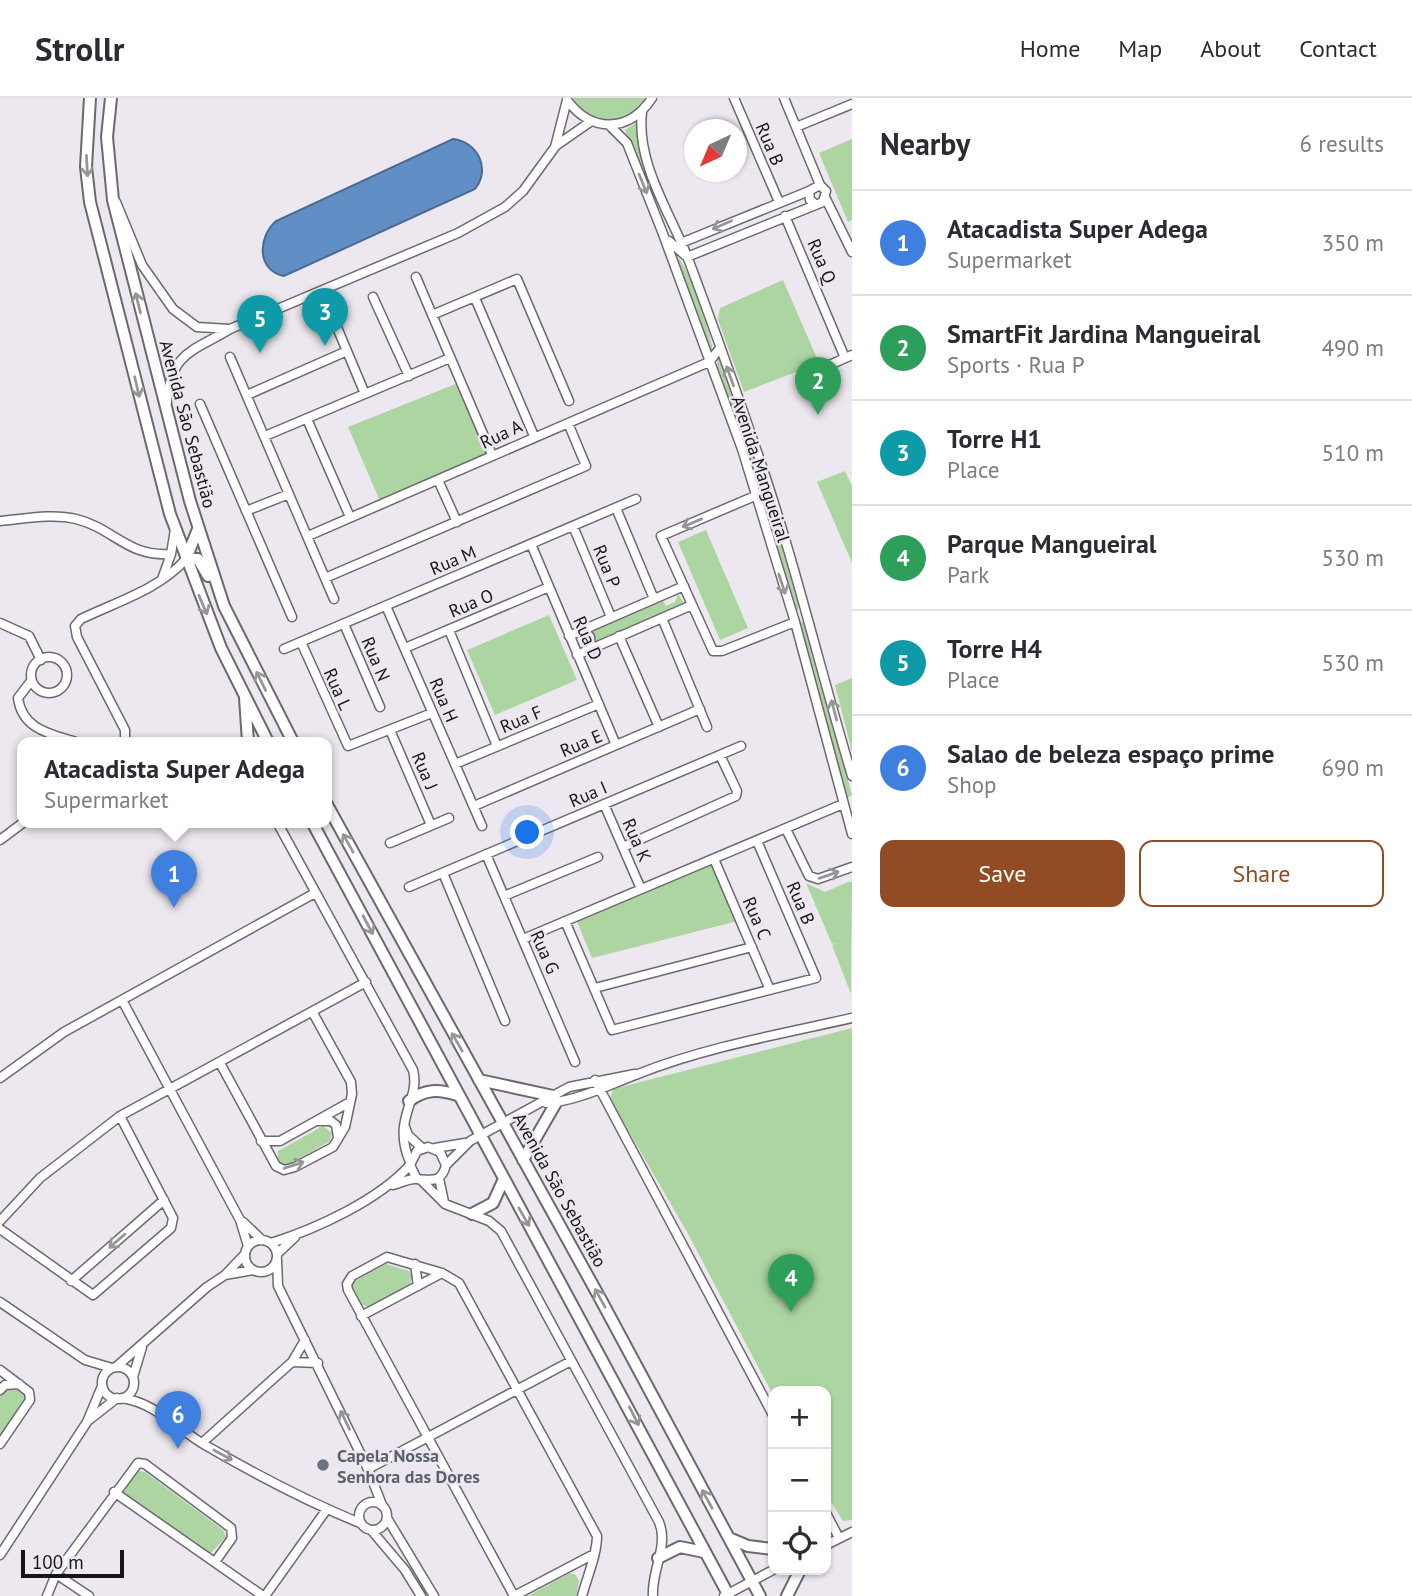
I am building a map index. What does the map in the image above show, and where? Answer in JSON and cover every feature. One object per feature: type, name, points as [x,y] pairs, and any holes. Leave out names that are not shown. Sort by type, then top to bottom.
[{"type":"main road","points":[[90,98],[86,167],[90,202],[146,426],[186,559],[244,698],[265,737]]},
{"type":"main road","name":"Avenida São Sebastião","points":[[111,98],[107,137],[113,200],[198,529],[224,606],[290,737]]},
{"type":"main road","points":[[186,559],[198,529]]},
{"type":"main road","points":[[186,559],[194,558],[202,565],[224,606]]},
{"type":"main road","points":[[244,698],[248,737]]},
{"type":"main road","name":"Avenida São Sebastião","points":[[332,814],[760,1596]]},
{"type":"main road","points":[[315,828],[503,1181],[630,1409],[727,1595]]},
{"type":"main road","points":[[479,1080],[552,1100],[523,1160]]},
{"type":"main road","points":[[408,1101],[433,1090],[457,1095]]},
{"type":"main road","points":[[472,1214],[493,1203],[503,1181]]},
{"type":"main road","points":[[728,1538],[748,1546],[768,1548]]},
{"type":"main road","points":[[658,1558],[680,1547],[704,1552]]},
{"type":"main road","points":[[787,1596],[798,1575]]},
{"type":"street","points":[[566,99],[576,113],[590,122],[610,126],[633,119],[652,98]]},
{"type":"street","name":"Rua B","points":[[734,98],[779,202]]},
{"type":"street","points":[[784,98],[820,185],[826,191],[825,198],[852,252]]},
{"type":"street","points":[[555,147],[566,99]]},
{"type":"street","points":[[796,127],[852,104]]},
{"type":"street","name":"Avenida Mangueiral","points":[[642,111],[641,139],[648,162],[687,257],[756,448],[852,776]]},
{"type":"street","points":[[167,409],[170,377],[179,360],[230,329],[483,221],[523,191],[555,147],[590,122]]},
{"type":"street","name":"Avenida Mangueiral","points":[[610,126],[627,143],[742,449],[795,622],[852,834]]},
{"type":"street","points":[[681,243],[820,185]]},
{"type":"street","points":[[808,191],[810,201],[814,203]]},
{"type":"street","points":[[663,234],[687,257],[825,198]]},
{"type":"street","points":[[113,200],[122,211],[142,265],[173,309],[197,327],[230,329]]},
{"type":"street","points":[[746,215],[754,219],[758,228]]},
{"type":"street","name":"Rua Q","points":[[785,216],[849,357]]},
{"type":"street","points":[[416,277],[492,455]]},
{"type":"street","points":[[432,315],[517,279],[569,401]]},
{"type":"street","points":[[373,297],[409,376]]},
{"type":"street","points":[[475,298],[534,436]]},
{"type":"street","points":[[331,313],[365,394]]},
{"type":"street","points":[[709,362],[720,348]]},
{"type":"street","points":[[247,395],[347,351]]},
{"type":"street","points":[[230,357],[334,599]]},
{"type":"street","points":[[825,367],[849,357]]},
{"type":"street","points":[[265,436],[450,358]]},
{"type":"street","name":"Rua A","points":[[308,536],[709,362]]},
{"type":"street","points":[[200,404],[292,617]]},
{"type":"street","points":[[307,419],[350,517]]},
{"type":"street","points":[[326,578],[586,466],[568,423]]},
{"type":"street","points":[[742,449],[749,444],[756,448]]},
{"type":"street","points":[[438,480],[457,522]]},
{"type":"street","points":[[769,490],[661,536],[713,651],[722,651],[795,622]]},
{"type":"street","points":[[246,511],[289,494]]},
{"type":"street","name":"Rua M","points":[[284,649],[636,499]]},
{"type":"street","points":[[616,508],[654,598]]},
{"type":"street","points":[[0,520],[43,517],[76,519],[99,528],[130,548],[172,554]]},
{"type":"street","name":"Rua P","points":[[573,526],[611,617]]},
{"type":"street","points":[[162,579],[172,554],[175,529]]},
{"type":"street","name":"Rua D","points":[[531,544],[616,745]]},
{"type":"street","points":[[126,737],[121,722],[77,637],[75,626],[81,619],[162,579],[186,559]]},
{"type":"street","points":[[569,636],[684,586]]},
{"type":"street","name":"Rua O","points":[[405,648],[549,587]]},
{"type":"street","points":[[577,655],[692,605]]},
{"type":"street","name":"Rua H","points":[[386,606],[482,827]]},
{"type":"street","points":[[663,618],[707,727]]},
{"type":"street","points":[[0,623],[29,636],[41,660]]},
{"type":"street","name":"Rua N","points":[[344,625],[380,707]]},
{"type":"street","points":[[449,629],[497,746]]},
{"type":"street","points":[[584,630],[590,637],[591,648]]},
{"type":"street","points":[[620,636],[659,727]]},
{"type":"street","name":"Rua L","points":[[301,642],[339,729],[351,747],[390,730]]},
{"type":"street","points":[[52,656],[61,661],[67,677],[59,690],[51,692],[33,687],[31,681],[32,671],[41,660],[52,656]]},
{"type":"street","points":[[809,675],[817,677],[824,674]]},
{"type":"street","points":[[31,681],[18,698],[27,722],[43,732],[60,737]]},
{"type":"street","name":"Rua F","points":[[456,764],[599,704]]},
{"type":"street","name":"Rua E","points":[[474,806],[700,709]]},
{"type":"street","points":[[390,730],[432,713]]},
{"type":"street","name":"Rua J","points":[[390,730],[431,825]]},
{"type":"street","name":"Rua I","points":[[409,887],[741,746]]},
{"type":"street","points":[[831,754],[838,749],[845,753]]},
{"type":"street","points":[[623,846],[732,800],[737,791],[720,755]]},
{"type":"street","name":"Rua K","points":[[604,804],[641,889]]},
{"type":"street","points":[[523,939],[843,804]]},
{"type":"street","points":[[390,843],[449,818]]},
{"type":"street","points":[[0,841],[17,828]]},
{"type":"street","points":[[280,828],[413,1070],[415,1085],[403,1121],[410,1163],[420,1180],[445,1204],[489,1220],[501,1231],[659,1522],[663,1535],[653,1596]]},
{"type":"street","points":[[786,829],[809,876],[818,879],[852,867]]},
{"type":"street","name":"Rua B","points":[[757,841],[816,978],[770,990]]},
{"type":"street","name":"Rua G","points":[[486,855],[575,1062]]},
{"type":"street","points":[[504,896],[598,857]]},
{"type":"street","name":"Rua C","points":[[714,859],[770,990]]},
{"type":"street","points":[[443,873],[505,1021]]},
{"type":"street","points":[[0,1078],[64,1032],[315,893]]},
{"type":"street","points":[[565,921],[612,1030],[770,990]]},
{"type":"street","points":[[595,988],[752,947]]},
{"type":"street","points":[[0,1221],[40,1178],[120,1116],[366,982]]},
{"type":"street","points":[[122,1000],[240,1220],[247,1263],[253,1270]]},
{"type":"street","points":[[220,1063],[261,1141],[280,1169],[289,1169],[337,1144],[349,1102],[351,1082],[313,1013]]},
{"type":"street","points":[[552,1100],[600,1090],[638,1074],[748,1042],[852,1018]]},
{"type":"street","points":[[445,1204],[439,1178],[446,1165],[468,1143],[552,1100],[569,1087],[638,1074]]},
{"type":"street","points":[[595,1080],[768,1406]]},
{"type":"street","points":[[261,1141],[280,1141],[349,1102]]},
{"type":"street","points":[[0,1230],[89,1294],[100,1292],[171,1228],[173,1218],[120,1116]]},
{"type":"street","points":[[317,1121],[331,1121],[336,1125],[337,1144]]},
{"type":"street","points":[[403,1121],[408,1135],[422,1148],[468,1143]]},
{"type":"street","points":[[271,1157],[280,1141]]},
{"type":"street","points":[[390,1185],[422,1148]]},
{"type":"street","points":[[435,1148],[446,1165]]},
{"type":"street","points":[[225,1275],[253,1270],[266,1272],[300,1234],[390,1185],[439,1178]]},
{"type":"street","points":[[71,1281],[164,1200]]},
{"type":"street","points":[[240,1220],[267,1241],[277,1257],[278,1286],[368,1469],[387,1518],[434,1596]]},
{"type":"street","points":[[0,1555],[87,1422],[105,1373],[142,1347],[190,1302],[225,1275],[246,1250],[267,1241],[300,1234]]},
{"type":"street","points":[[582,1596],[594,1554],[596,1532],[461,1286],[442,1273],[387,1257],[352,1276],[346,1284],[362,1317],[426,1439],[514,1596],[594,1554]]},
{"type":"street","points":[[415,1264],[418,1286]]},
{"type":"street","points":[[362,1317],[442,1273]]},
{"type":"street","points":[[0,1302],[85,1360],[108,1395],[150,1406],[202,1443],[372,1531],[405,1570],[421,1596]]},
{"type":"street","points":[[202,1443],[292,1362],[305,1340]]},
{"type":"street","points":[[87,1422],[131,1392],[142,1347]]},
{"type":"street","points":[[85,1360],[126,1369],[133,1378]]},
{"type":"street","points":[[368,1469],[571,1361]]},
{"type":"street","points":[[292,1362],[318,1363]]},
{"type":"street","points":[[0,1444],[29,1403],[29,1392],[2,1371]]},
{"type":"street","points":[[0,1390],[2,1371]]},
{"type":"street","points":[[0,1390],[5,1385],[19,1384]]},
{"type":"street","points":[[47,1596],[56,1574],[134,1465],[145,1464],[231,1528],[232,1538],[215,1562]]},
{"type":"street","points":[[114,1492],[264,1596],[327,1509]]},
{"type":"street","points":[[360,1523],[359,1512],[366,1503],[382,1505]]},
{"type":"street","points":[[372,1531],[382,1527],[387,1518]]},
{"type":"street","points":[[831,1523],[839,1538]]},
{"type":"street","points":[[831,1542],[852,1532]]},
{"type":"street","points":[[727,1595],[768,1572]]},
{"type":"street","points":[[56,1574],[89,1596]]},
{"type":"street","points":[[653,1586],[661,1596]]},
{"type":"green space","points":[[573,98],[646,98],[629,114],[609,120],[589,115]]},
{"type":"green space","points":[[637,122],[639,148],[680,250],[625,130]]},
{"type":"green space","points":[[852,139],[852,220],[848,222],[819,153]]},
{"type":"green space","points":[[675,254],[687,271],[699,302],[713,355]]},
{"type":"green space","points":[[783,280],[819,363],[744,392],[718,320],[720,308]]},
{"type":"green space","points":[[719,355],[764,486],[759,487],[717,364]]},
{"type":"green space","points":[[458,383],[487,454],[380,501],[348,427]]},
{"type":"green space","points":[[845,471],[852,486],[852,563],[817,482]]},
{"type":"green space","points":[[768,500],[800,605],[797,612],[765,508]]},
{"type":"green space","points":[[706,530],[748,628],[720,640],[678,542]]},
{"type":"green space","points":[[678,594],[684,603],[596,641],[592,631],[663,601],[666,606],[675,602]]},
{"type":"green space","points":[[549,615],[577,680],[495,715],[467,650]]},
{"type":"green space","points":[[805,621],[852,795],[847,798],[800,623]]},
{"type":"green space","points":[[852,678],[852,752],[835,685]]},
{"type":"green space","points":[[709,862],[714,864],[738,921],[592,958],[576,919]]},
{"type":"green space","points":[[852,882],[851,994],[832,945],[837,943],[832,944],[806,883],[825,892]]},
{"type":"green space","points":[[852,1028],[852,1520],[843,1521],[831,1502],[831,1386],[768,1386],[687,1232],[610,1099],[613,1089]]},
{"type":"green space","points":[[323,1126],[332,1133],[330,1141],[288,1165],[278,1162],[278,1151]]},
{"type":"green space","points":[[386,1264],[409,1271],[412,1276],[410,1284],[368,1307],[360,1304],[352,1291],[353,1282]]},
{"type":"green space","points":[[15,1387],[25,1395],[25,1401],[0,1438],[0,1396],[6,1388]]},
{"type":"green space","points":[[135,1470],[145,1472],[223,1530],[226,1537],[209,1555],[123,1495],[121,1490]]},
{"type":"green space","points":[[570,1573],[576,1575],[579,1581],[576,1596],[528,1596]]},
{"type":"water","points":[[453,139],[469,145],[479,158],[482,173],[475,189],[284,276],[268,267],[264,260],[263,244],[276,221]]},
{"type":"place","name":"Torre H1","points":[[325,346]]},
{"type":"place","name":"Torre H4","points":[[260,353]]},
{"type":"place","name":"SmartFit Jardina Mangueiral","points":[[818,415]]},
{"type":"place","name":"Atacadista Super Adega","points":[[174,908]]},
{"type":"place","name":"Parque Mangueiral","points":[[791,1312]]},
{"type":"place","name":"Salao de beleza espaço prime","points":[[178,1449]]},
{"type":"place","name":"Capela Nossa Senhora das Dores","points":[[323,1465]]}]
